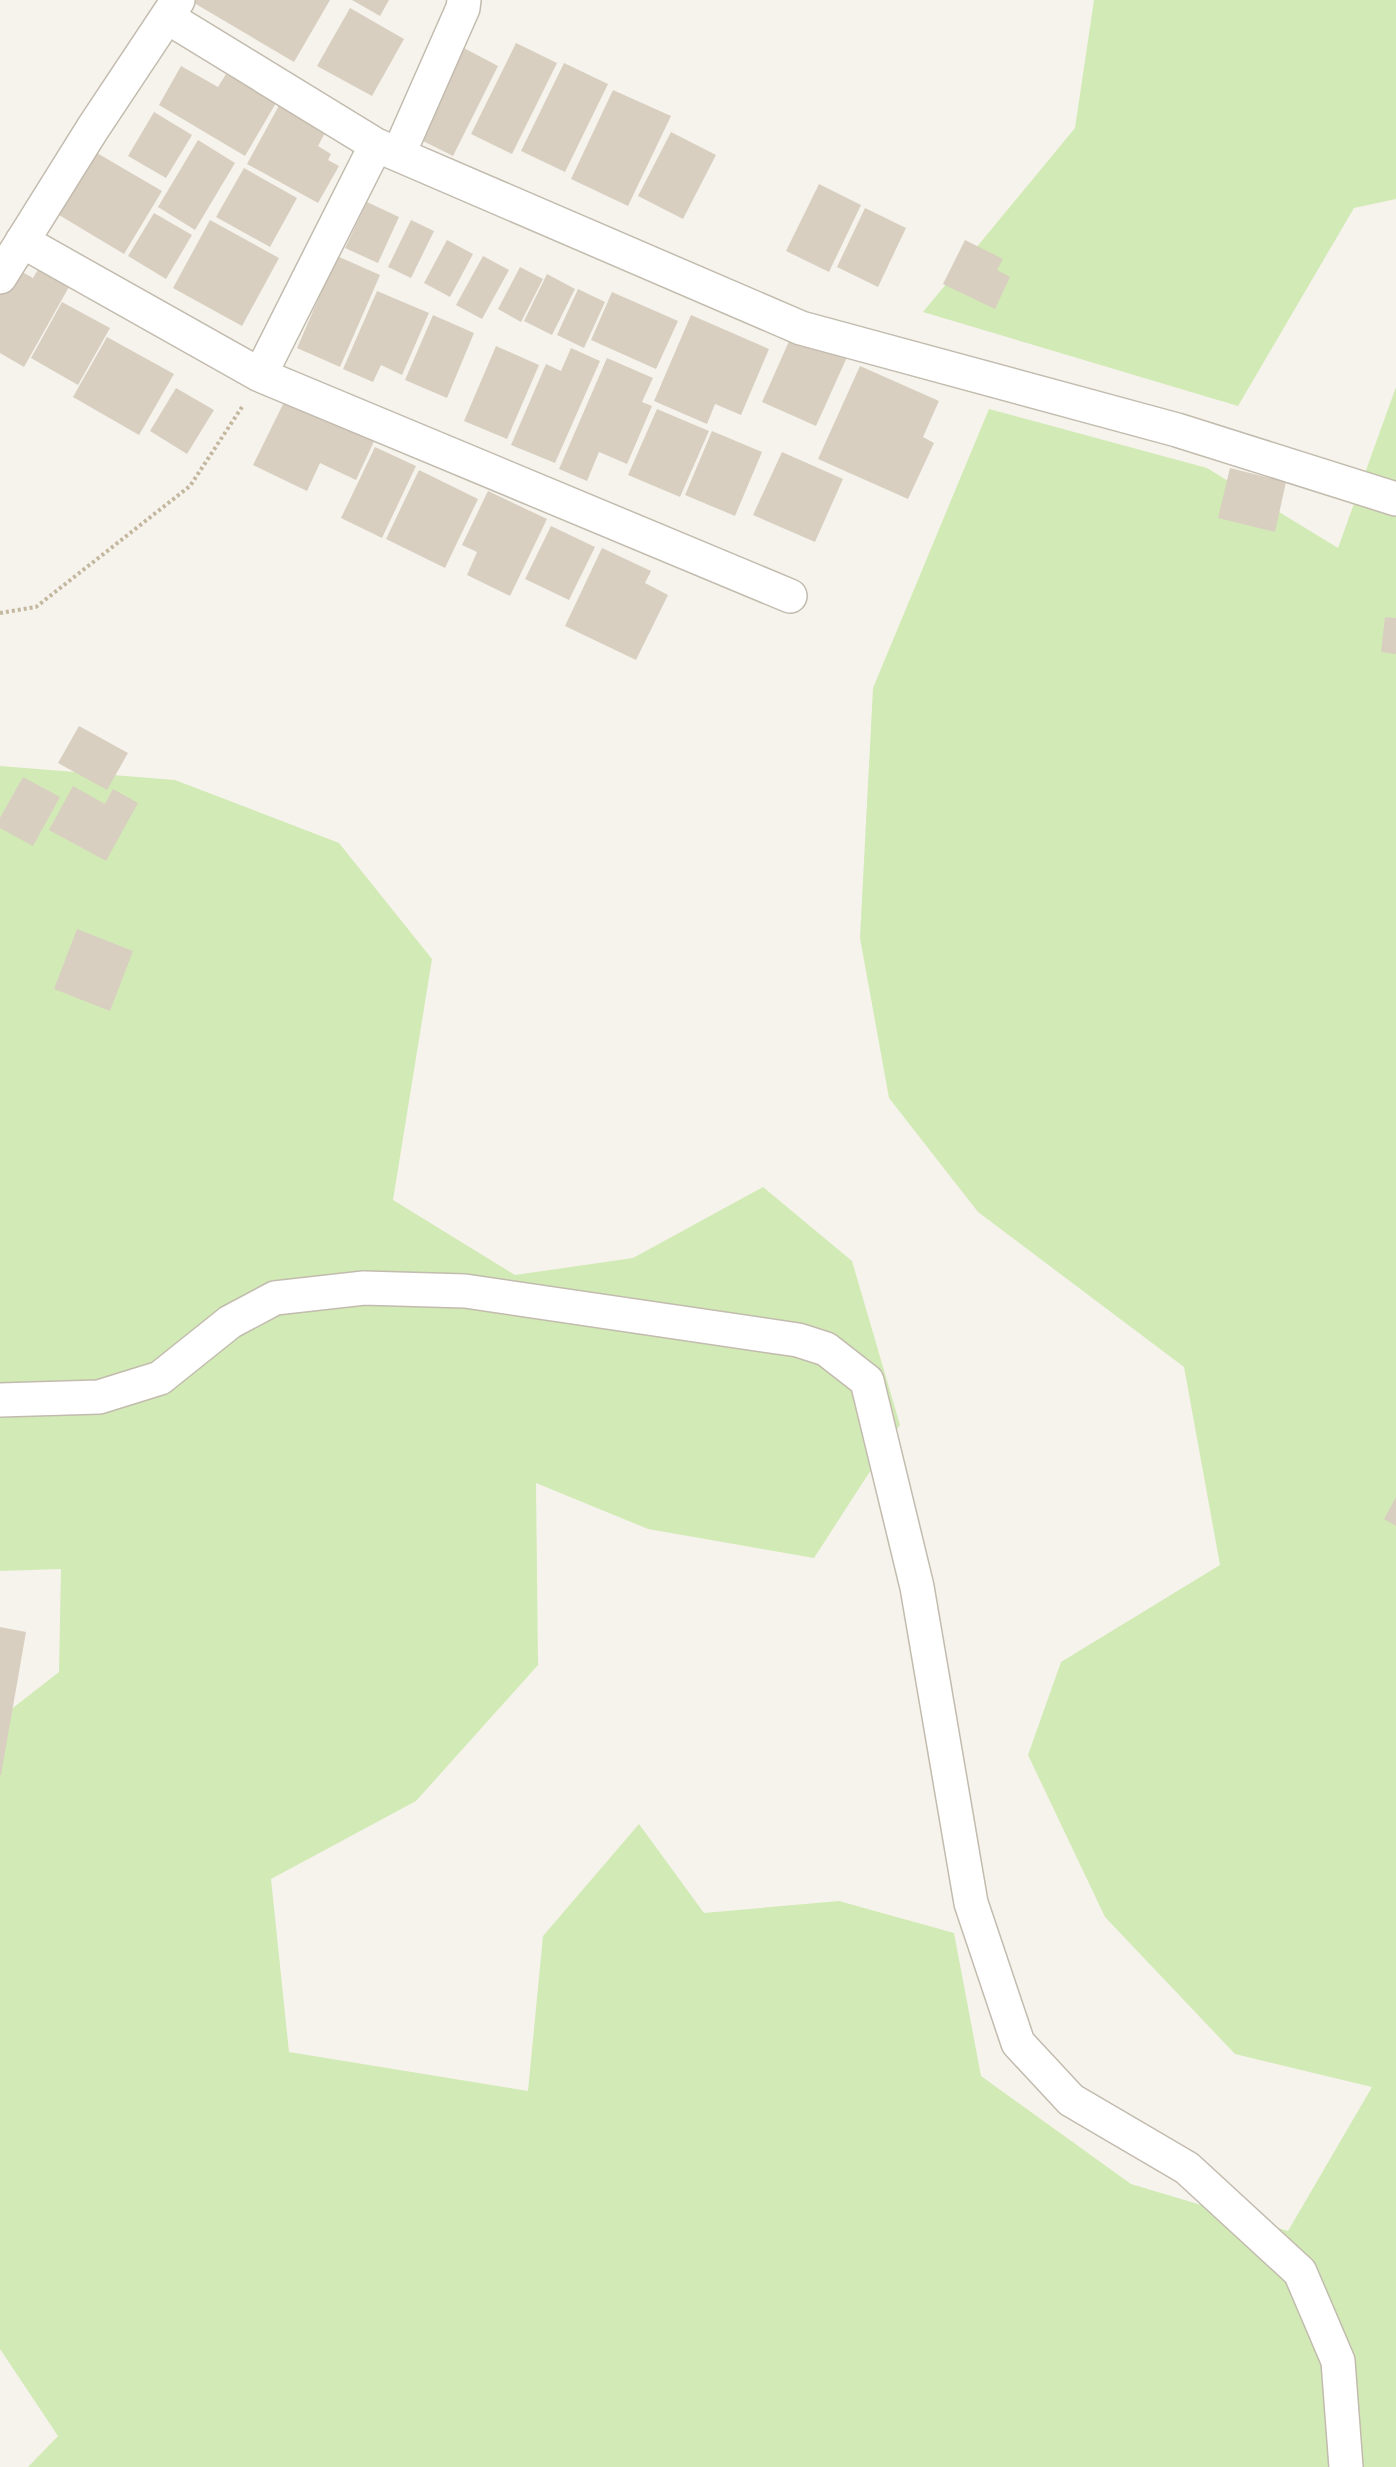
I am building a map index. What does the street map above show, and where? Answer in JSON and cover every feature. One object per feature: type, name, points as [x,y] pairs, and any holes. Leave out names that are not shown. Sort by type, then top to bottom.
[{"type":"street","points":[[260,375],[388,149],[463,8],[464,0]]},
{"type":"street","points":[[0,277],[172,9],[388,149],[801,328],[1177,430],[1396,499]]},
{"type":"street","points":[[22,241],[260,375],[790,596]]},
{"type":"street","points":[[0,1400],[99,1397],[160,1378],[230,1322],[275,1298],[364,1288],[465,1291],[798,1340],[826,1349],[867,1381],[916,1587],[971,1904],[1018,2043],[1071,2100],[1187,2168],[1300,2272],[1338,2361],[1346,2467]]},
{"type":"path","points":[[0,613],[36,607],[190,486],[260,375]]},
{"type":"green space","points":[[1094,0],[1396,0],[1396,199],[1354,208],[1238,406],[923,312],[1075,128]]},
{"type":"green space","points":[[1396,387],[1396,2467],[28,2467],[58,2436],[0,2349],[0,1718],[59,1672],[61,1569],[0,1571],[0,766],[175,780],[339,843],[432,959],[393,1200],[515,1275],[633,1258],[763,1187],[852,1261],[900,1425],[814,1558],[648,1529],[536,1483],[538,1665],[416,1801],[271,1879],[289,2052],[528,2091],[543,1936],[639,1824],[704,1913],[839,1901],[954,1933],[981,2076],[1131,2184],[1288,2231],[1372,2087],[1235,2054],[1105,1917],[1028,1755],[1061,1662],[1220,1565],[1184,1367],[978,1212],[889,1098],[860,938],[873,688],[989,409],[1207,468],[1338,548]]},
{"type":"building","points":[[189,0],[330,0],[294,62]]},
{"type":"building","points":[[352,0],[389,0],[380,16]]},
{"type":"building","points":[[350,8],[404,39],[372,96],[317,66]]},
{"type":"building","points":[[516,43],[557,63],[512,154],[471,134]]},
{"type":"building","points":[[462,47],[498,66],[453,156],[417,138]]},
{"type":"building","points":[[564,63],[608,84],[565,172],[521,151]]},
{"type":"building","points":[[181,66],[218,87],[226,74],[276,103],[245,156],[159,105]]},
{"type":"building","points":[[613,90],[671,116],[628,206],[571,179]]},
{"type":"building","points":[[282,100],[328,127],[318,146],[331,154],[328,160],[339,166],[318,203],[247,164]]},
{"type":"building","points":[[154,112],[192,135],[166,178],[128,156]]},
{"type":"building","points":[[671,132],[716,155],[683,219],[638,196]]},
{"type":"building","points":[[198,140],[235,163],[195,230],[158,207]]},
{"type":"building","points":[[97,153],[162,191],[124,254],[59,215]]},
{"type":"building","points":[[244,168],[297,198],[270,247],[216,217]]},
{"type":"building","points":[[819,184],[861,205],[829,272],[786,251]]},
{"type":"building","points":[[367,202],[399,217],[378,263],[345,248]]},
{"type":"building","points":[[865,208],[906,228],[878,287],[837,267]]},
{"type":"building","points":[[154,213],[192,235],[166,279],[128,256]]},
{"type":"building","points":[[210,220],[279,258],[242,326],[173,288]]},
{"type":"building","points":[[411,220],[434,231],[411,278],[388,267]]},
{"type":"building","points":[[447,240],[473,254],[450,297],[424,283]]},
{"type":"building","points":[[965,240],[1003,259],[997,270],[1010,277],[995,309],[943,284]]},
{"type":"building","points":[[337,256],[380,275],[340,367],[297,348]]},
{"type":"building","points":[[483,256],[509,270],[482,319],[456,305]]},
{"type":"building","points":[[43,261],[74,278],[24,367],[0,353],[0,295],[15,268],[33,278]]},
{"type":"building","points":[[520,267],[543,279],[521,322],[498,309]]},
{"type":"building","points":[[547,274],[575,289],[552,335],[524,321]]},
{"type":"building","points":[[578,289],[605,302],[584,348],[557,335]]},
{"type":"building","points":[[377,291],[429,313],[402,375],[381,365],[373,382],[343,369]]},
{"type":"building","points":[[612,292],[678,321],[656,369],[591,340]]},
{"type":"building","points":[[62,302],[110,328],[78,385],[31,358]]},
{"type":"building","points":[[433,315],[474,333],[447,398],[405,380]]},
{"type":"building","points":[[691,315],[769,349],[741,415],[715,404],[707,424],[654,401]]},
{"type":"building","points":[[794,330],[848,355],[816,426],[762,402]]},
{"type":"building","points":[[107,337],[174,374],[139,435],[73,397]]},
{"type":"building","points":[[496,346],[539,365],[507,439],[464,421]]},
{"type":"building","points":[[571,348],[600,361],[555,463],[511,445],[546,364],[561,371]]},
{"type":"building","points":[[607,358],[653,378],[642,402],[652,406],[627,464],[599,452],[587,481],[559,469]]},
{"type":"building","points":[[860,366],[939,401],[923,437],[934,443],[908,499],[818,459]]},
{"type":"building","points":[[176,388],[214,410],[187,454],[150,431]]},
{"type":"building","points":[[289,392],[377,435],[356,480],[320,463],[307,491],[253,465]]},
{"type":"building","points":[[657,409],[709,431],[680,497],[628,475]]},
{"type":"building","points":[[712,431],[762,452],[735,516],[685,495]]},
{"type":"building","points":[[375,447],[416,466],[382,538],[341,518]]},
{"type":"building","points":[[782,452],[843,479],[815,542],[753,515]]},
{"type":"building","points":[[1230,468],[1286,482],[1275,532],[1218,518]]},
{"type":"building","points":[[419,470],[478,499],[445,568],[386,539]]},
{"type":"building","points":[[488,491],[547,519],[510,596],[467,575],[477,552],[462,545]]},
{"type":"building","points":[[551,526],[595,547],[569,600],[525,579]]},
{"type":"building","points":[[602,548],[651,571],[645,583],[668,595],[636,660],[565,626]]},
{"type":"building","points":[[1385,617],[1396,618],[1396,654],[1381,652]]},
{"type":"building","points":[[79,726],[128,753],[107,790],[58,763]]},
{"type":"building","points":[[23,777],[60,797],[33,846],[0,828],[0,818]]},
{"type":"building","points":[[73,786],[105,804],[113,789],[138,803],[106,861],[49,830]]},
{"type":"building","points":[[77,929],[133,951],[110,1011],[54,989]]},
{"type":"building","points":[[1396,1497],[1396,1526],[1384,1519]]},
{"type":"building","points":[[0,1627],[26,1632],[1,1775],[0,1775]]}]
